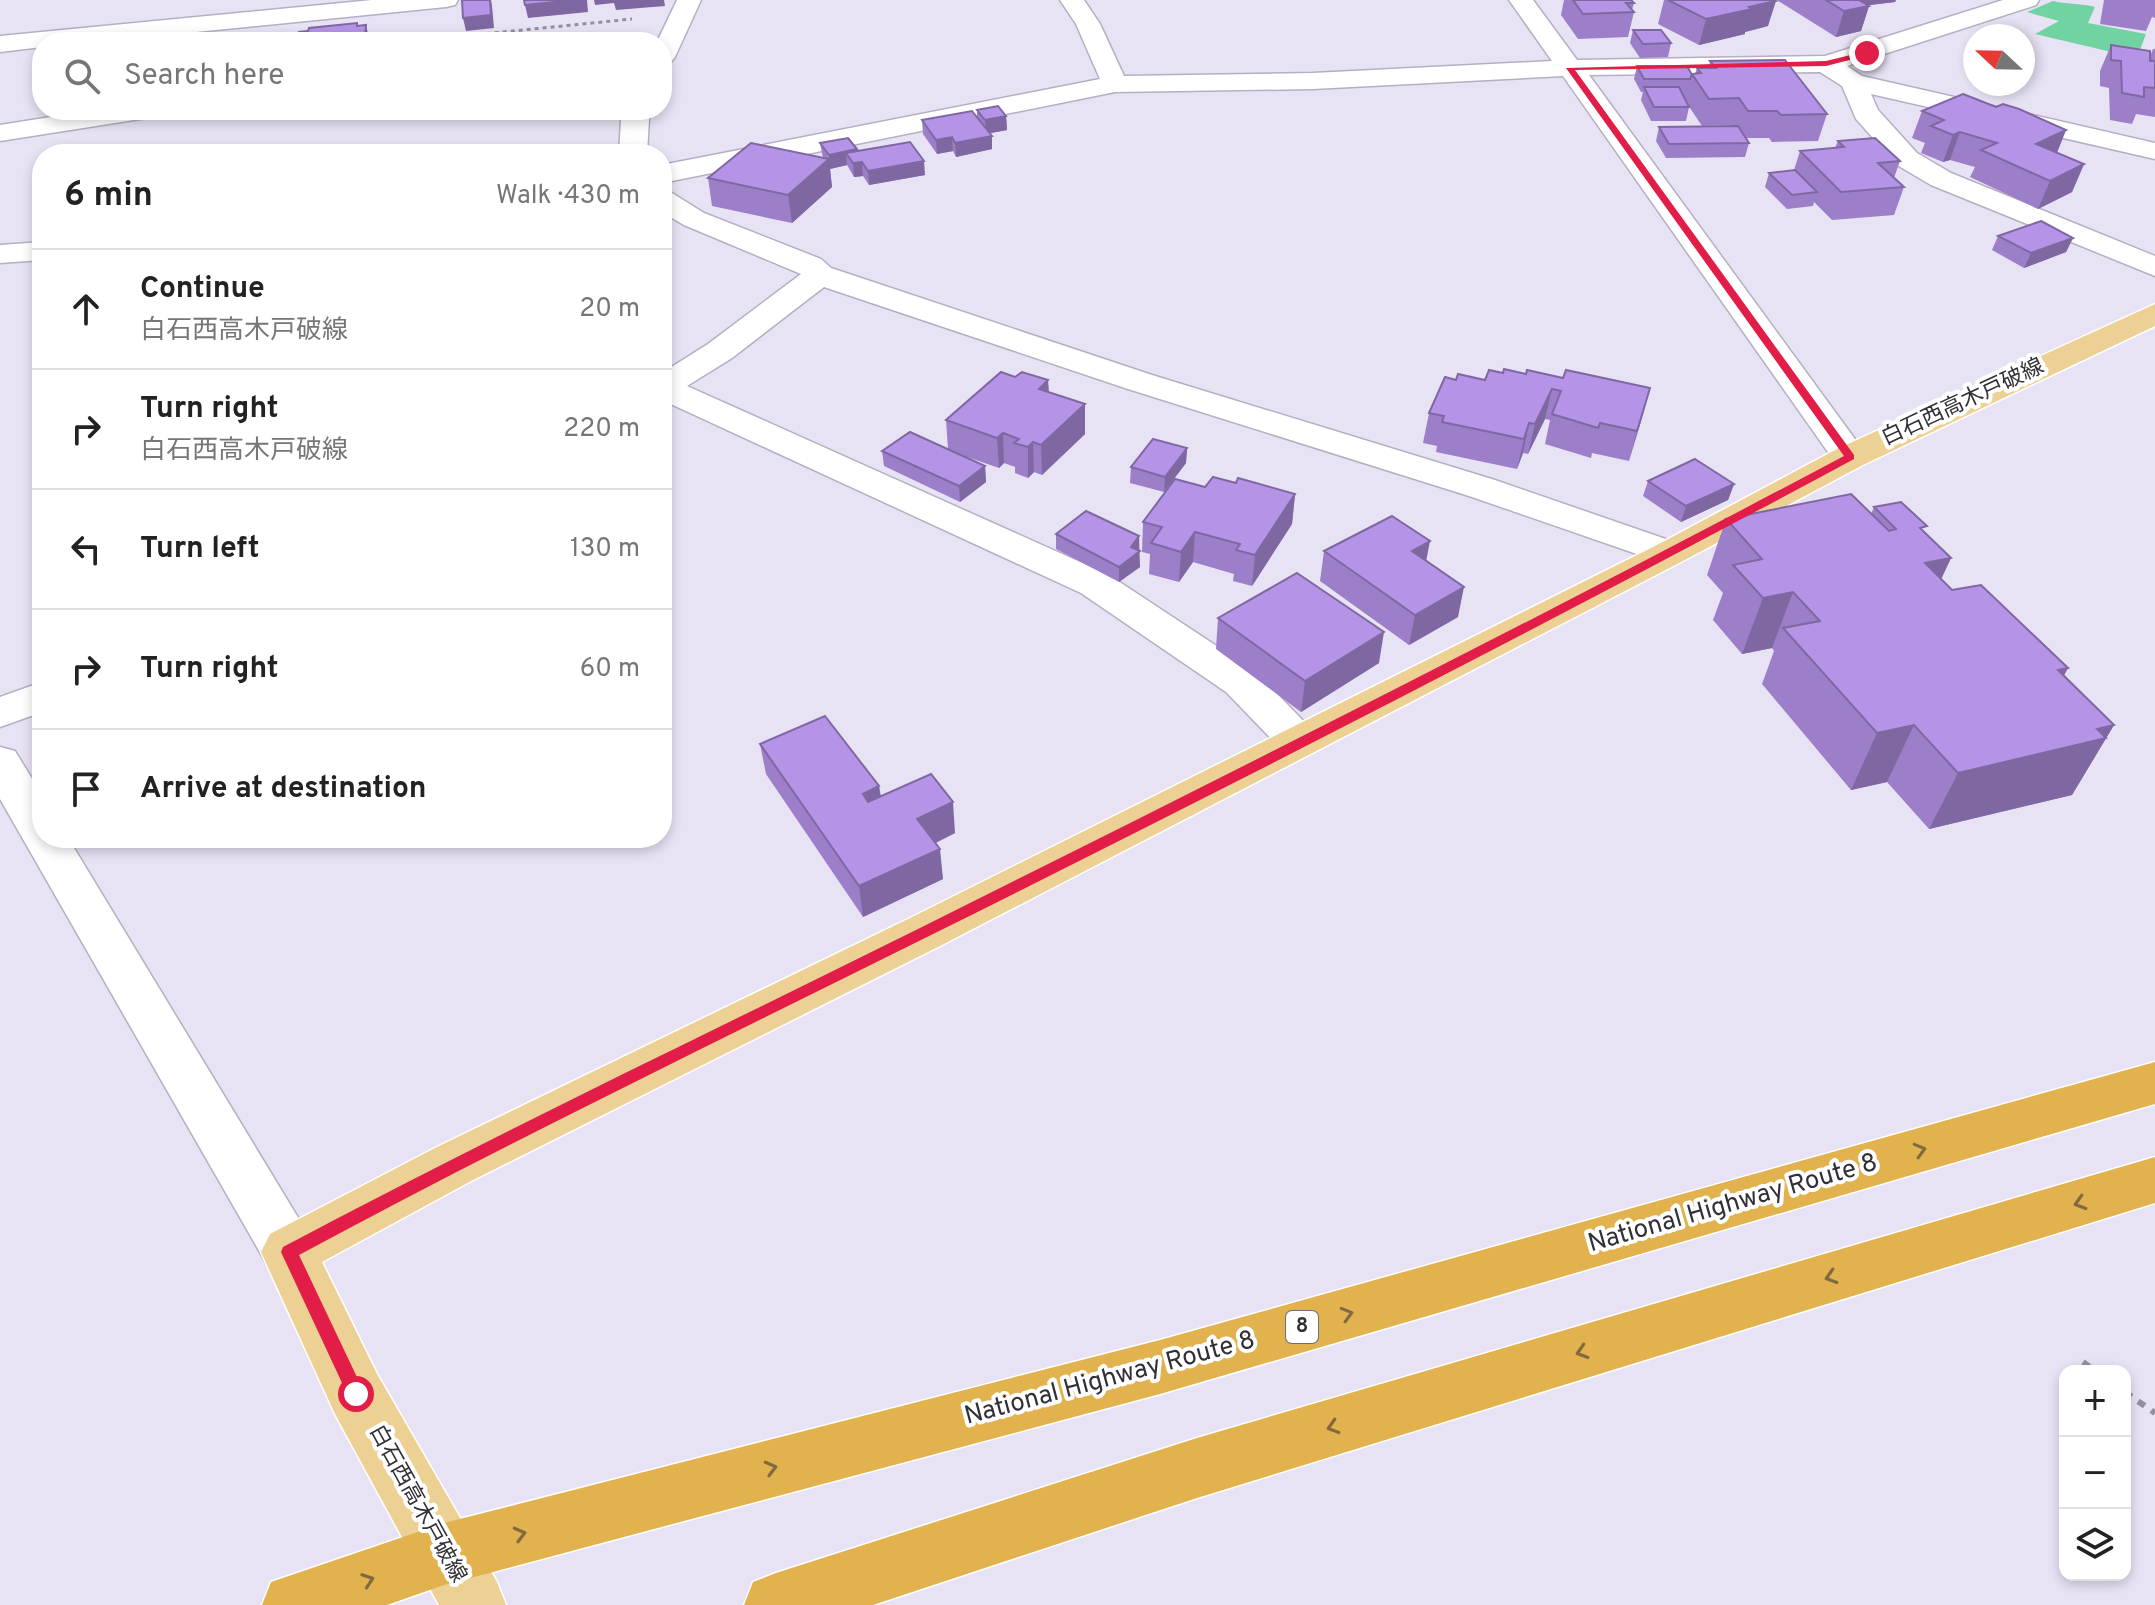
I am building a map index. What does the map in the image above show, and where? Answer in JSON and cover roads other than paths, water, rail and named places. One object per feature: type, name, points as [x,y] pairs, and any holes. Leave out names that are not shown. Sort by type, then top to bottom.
[{"type":"highway","name":"National Highway Route 8","points":[[294,1605],[459,1580],[1160,1367],[2155,1083]]},
{"type":"highway","points":[[776,1605],[1197,1468],[2155,1180]]},
{"type":"main road","name":"白石西高木戸破線","points":[[459,1580],[356,1394],[300,1273],[454,1164],[925,932],[1670,553],[1850,457],[2155,314]]},
{"type":"street","points":[[122,32],[446,0]]},
{"type":"street","points":[[1072,0],[1088,24],[1115,84]]},
{"type":"street","points":[[1521,0],[1850,457]]},
{"type":"street","points":[[672,172],[1115,84],[1313,81],[1570,68],[1826,64],[1991,6],[2027,0]]},
{"type":"street","points":[[672,35],[686,7]]},
{"type":"street","points":[[0,44],[32,41]]},
{"type":"street","points":[[1826,64],[1853,82],[2155,151]]},
{"type":"street","points":[[1853,82],[1866,113],[1907,159],[1941,179],[2155,267]]},
{"type":"street","points":[[0,133],[83,120]]},
{"type":"street","points":[[634,144],[635,120]]},
{"type":"street","points":[[672,205],[694,219],[810,266],[820,275],[1140,382],[1482,488],[1670,553]]},
{"type":"street","points":[[0,254],[32,252]]},
{"type":"street","points":[[672,382],[720,351],[820,275]]},
{"type":"street","points":[[672,393],[1095,584],[1241,682],[1298,741]]},
{"type":"street","points":[[0,713],[32,700]]},
{"type":"street","points":[[0,762],[32,817]]},
{"type":"street","points":[[50,848],[300,1273]]}]
